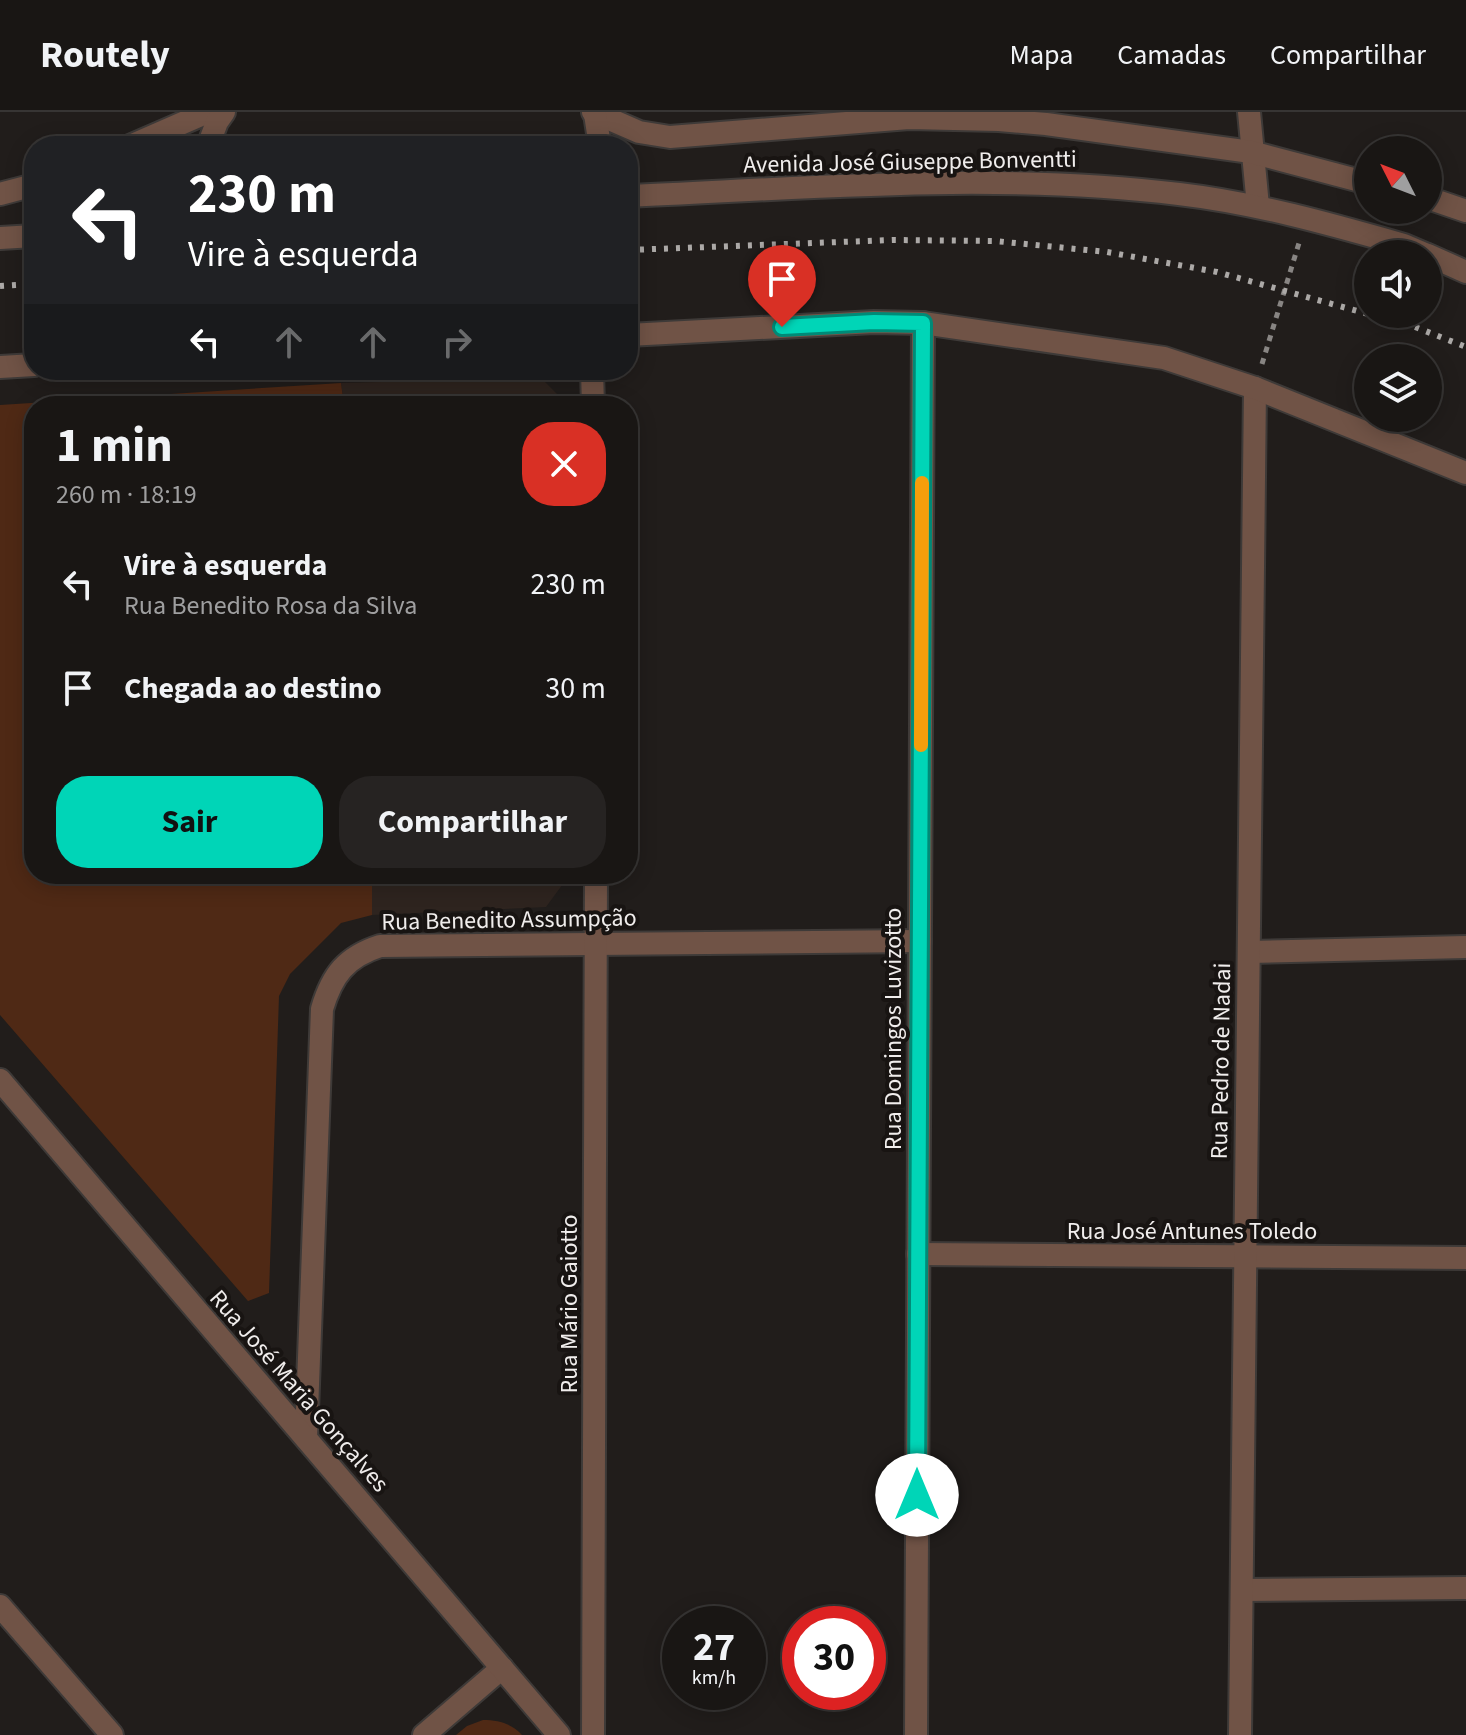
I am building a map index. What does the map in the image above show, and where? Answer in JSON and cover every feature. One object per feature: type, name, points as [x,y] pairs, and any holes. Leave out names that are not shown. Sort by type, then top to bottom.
[{"type":"street","points":[[153,136],[208,112]]},
{"type":"street","points":[[212,136],[224,112]]},
{"type":"street","points":[[1249,112],[1258,206]]},
{"type":"street","points":[[594,113],[598,136]]},
{"type":"street","name":"Avenida José Giuseppe Bonventti","points":[[594,113],[639,132],[670,137],[910,115],[1046,124],[1251,152],[1354,179]]},
{"type":"street","name":"Avenida José Giuseppe Bonventti","points":[[638,196],[936,183],[1041,183],[1167,192],[1258,206],[1386,240]]},
{"type":"street","points":[[0,194],[24,188]]},
{"type":"street","points":[[1442,203],[1466,211]]},
{"type":"street","points":[[0,238],[24,237]]},
{"type":"street","name":"Avenida José Giuseppe Bonventti","points":[[1442,262],[1466,272]]},
{"type":"street","points":[[638,334],[874,322],[923,323],[1164,358],[1255,388],[1466,473]]},
{"type":"street","name":"Rua Domingos Luvizotto","points":[[916,1735],[923,323]]},
{"type":"street","points":[[0,367],[24,366]]},
{"type":"street","name":"Rua Pedro de Nadai","points":[[1240,1735],[1255,388]]},
{"type":"street","name":"Rua Mário Gaiotto","points":[[593,1735],[596,884]]},
{"type":"street","name":"Rua Benedito Assumpção","points":[[306,1438],[322,1009],[328,988],[358,953],[380,946],[920,941]]},
{"type":"street","points":[[1249,952],[1466,947]]},
{"type":"street","name":"Rua José Maria Gonçalves","points":[[0,1080],[559,1735]]},
{"type":"street","name":"Rua José Antunes Toledo","points":[[918,1254],[1466,1258]]},
{"type":"street","points":[[1242,1590],[1466,1588]]},
{"type":"street","points":[[0,1606],[112,1735]]},
{"type":"street","points":[[424,1735],[502,1668]]},
{"type":"path","points":[[1255,388],[1306,218]]},
{"type":"shaded area","points":[[543,380],[559,396],[343,396],[341,383]]},
{"type":"shaded area","points":[[341,383],[343,396],[140,396]]},
{"type":"shaded area","points":[[24,403],[24,884],[372,884],[372,915],[341,923],[290,974],[279,996],[269,1293],[248,1301],[0,1015],[0,405]]},
{"type":"shaded area","points":[[372,884],[563,884],[546,907],[372,915]]},
{"type":"shaded area","points":[[483,1720],[505,1723],[522,1735],[456,1735],[467,1726]]},
{"type":"railway","points":[[638,250],[893,240],[995,241],[1107,252],[1217,272],[1354,310]]},
{"type":"railway","points":[[0,286],[24,285]]},
{"type":"railway","points":[[1418,328],[1466,347]]},
{"type":"slow traffic","points":[[921,745],[922,483]]},
{"type":"route","points":[[782,327],[923,323],[917,1495]]}]
